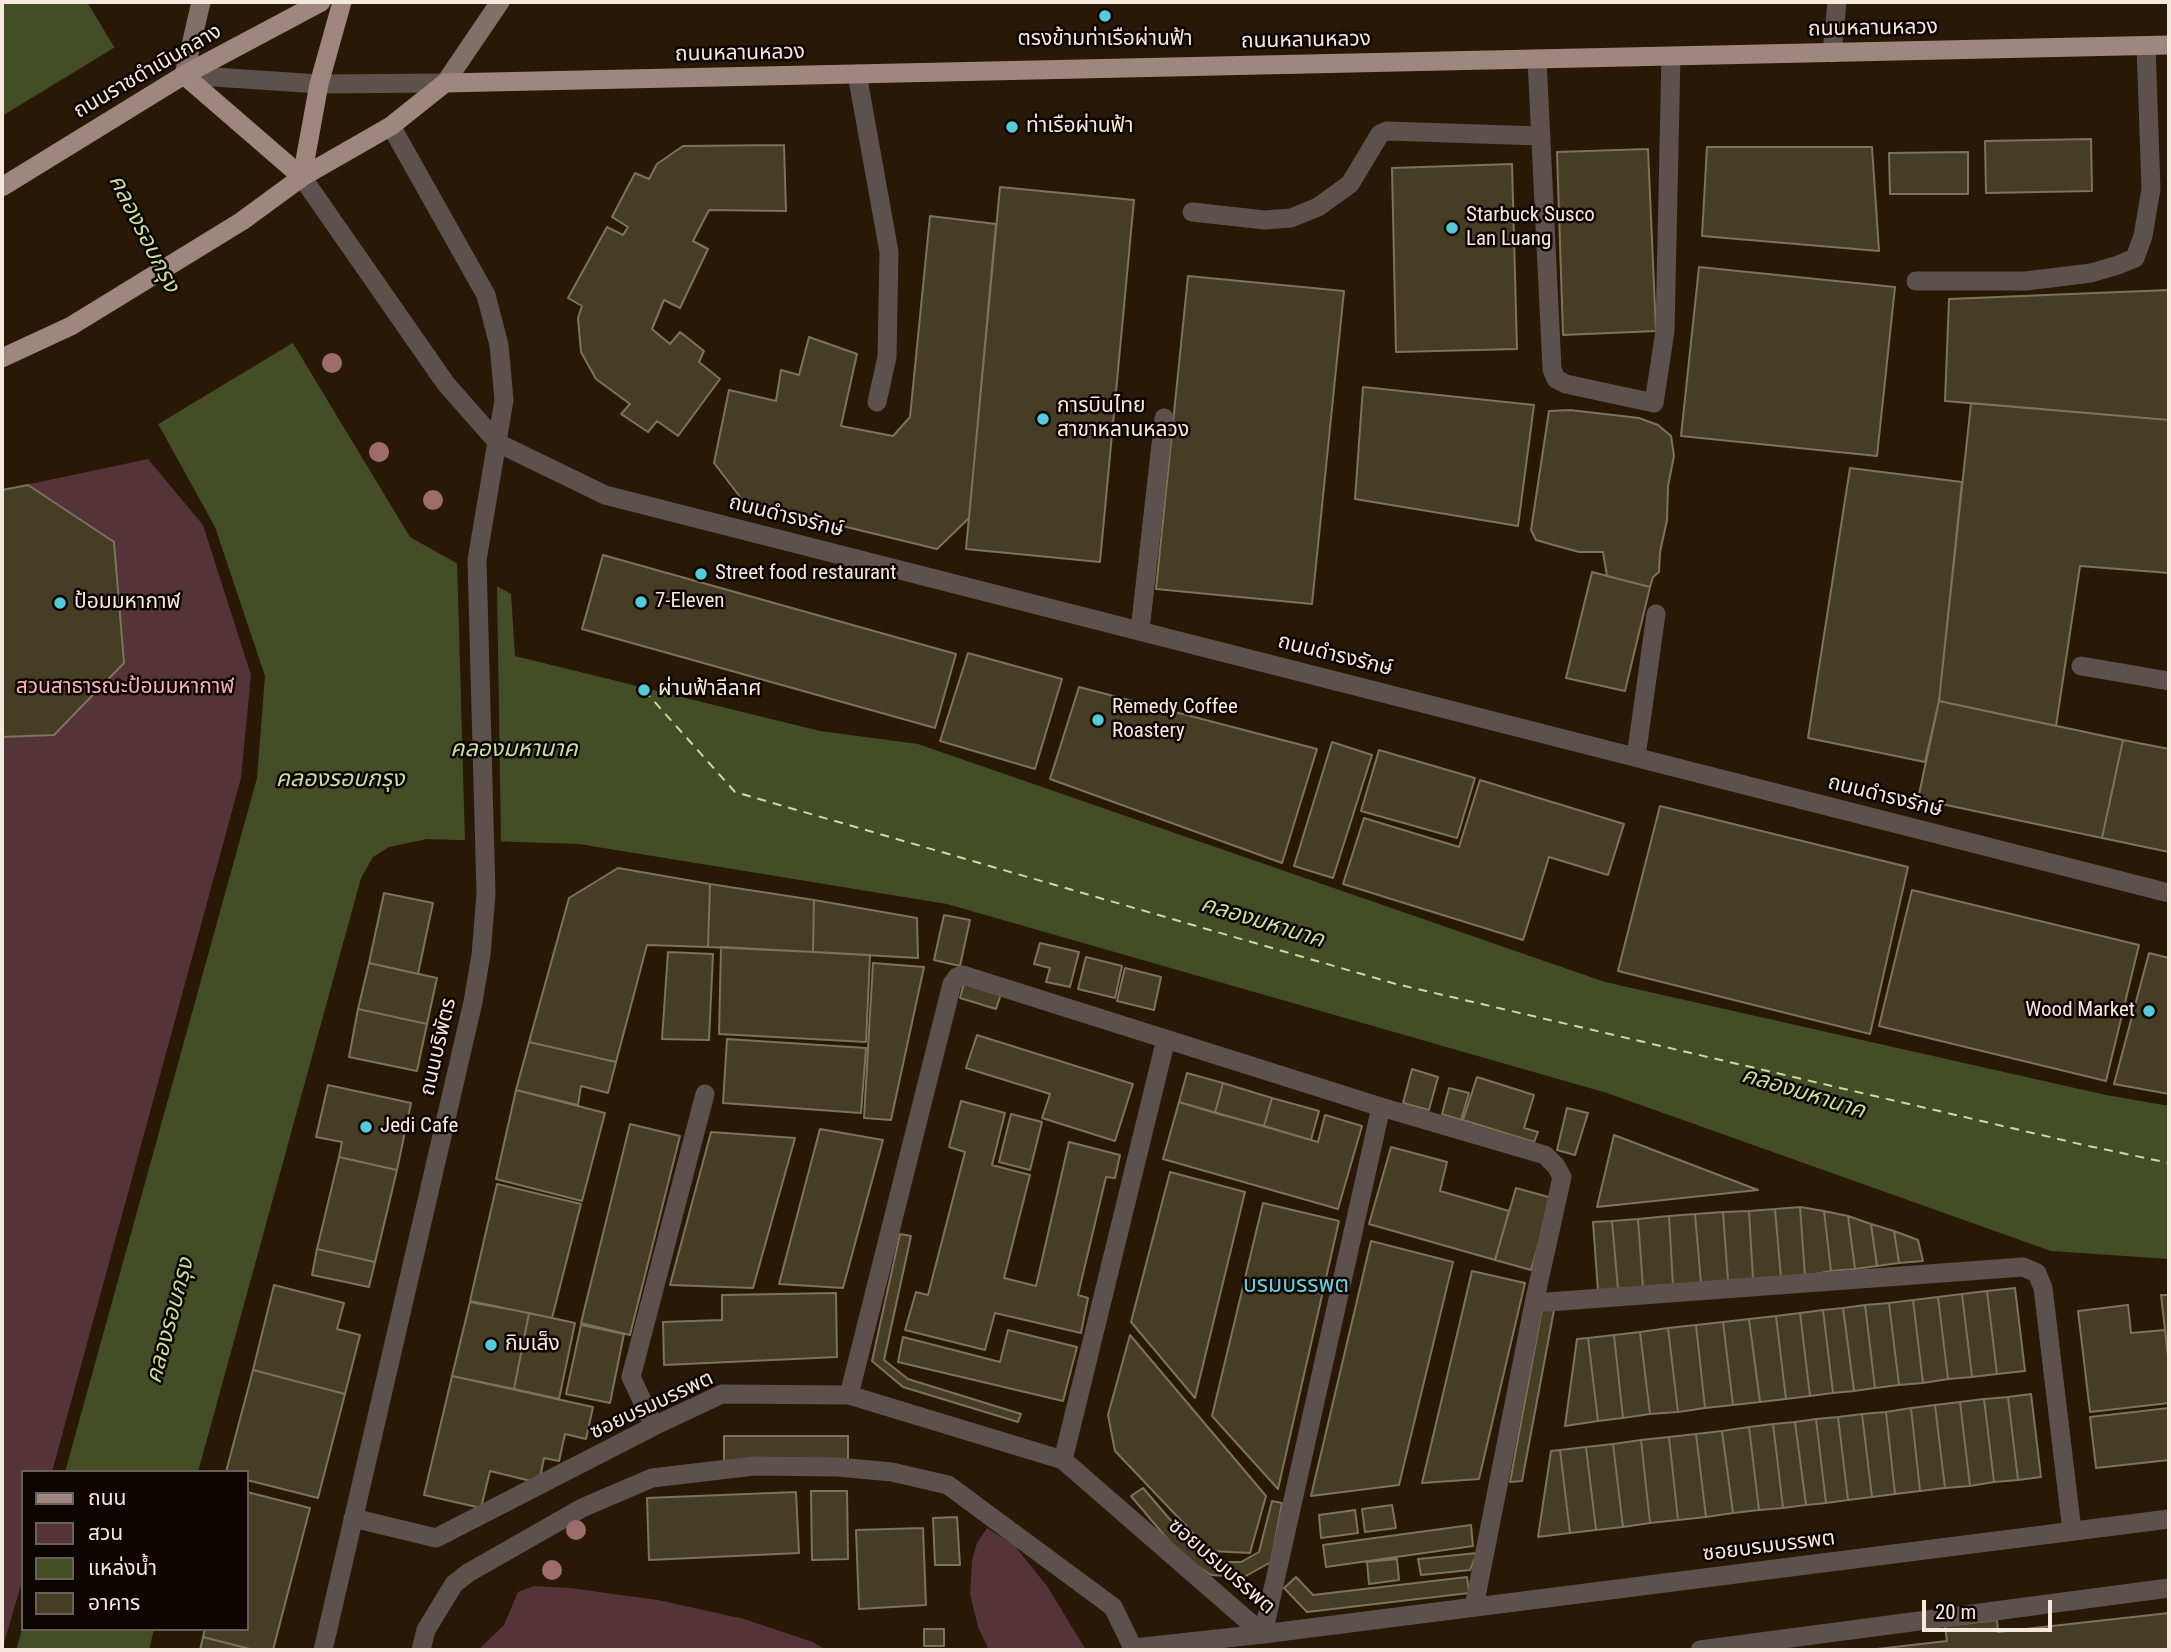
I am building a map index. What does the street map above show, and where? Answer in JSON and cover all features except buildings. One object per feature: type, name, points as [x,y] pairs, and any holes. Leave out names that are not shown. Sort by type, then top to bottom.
[{"type":"main road","points":[[201,2],[184,75],[302,177]]},
{"type":"main road","name":"ถนนราชดำเนินกลาง","points":[[2,187],[164,86],[321,2]]},
{"type":"main road","points":[[302,177],[319,84],[342,2]]},
{"type":"main road","points":[[2,358],[71,326],[242,221],[302,177],[391,126],[445,83],[500,2]]},
{"type":"main road","name":"ถนนหลานหลวง","points":[[445,83],[2169,45]]},
{"type":"street","points":[[1832,53],[1837,2]]},
{"type":"street","points":[[1916,281],[2026,281],[2091,273],[2135,258],[2143,236],[2151,189],[2146,46]]},
{"type":"street","points":[[1537,59],[1550,361],[1556,379],[1583,389],[1654,403],[1665,331],[1671,56]]},
{"type":"street","points":[[857,74],[888,252],[887,357],[877,402]]},
{"type":"street","name":"ถนนหลานหลวง","points":[[184,75],[319,84],[445,83]]},
{"type":"street","points":[[391,126],[486,295],[499,345],[504,400],[498,443]]},
{"type":"street","points":[[1192,212],[1265,220],[1291,218],[1318,207],[1350,184],[1380,134],[1387,131],[1541,136]]},
{"type":"street","name":"ถนนดำรงรักษ์","points":[[302,177],[446,384],[498,443],[605,495],[2169,893]]},
{"type":"street","points":[[1140,630],[1164,418]]},
{"type":"street","name":"ถนนบริพัตร","points":[[323,1650],[473,1002],[481,954],[486,894],[477,560],[498,443]]},
{"type":"street","points":[[1636,757],[1656,614]]},
{"type":"street","points":[[2081,666],[2169,681]]},
{"type":"street","points":[[849,1395],[952,984],[957,977],[970,976],[1381,1107],[1545,1155],[1562,1177],[1534,1303],[1474,1607]]},
{"type":"street","points":[[1063,1460],[1166,1038]]},
{"type":"street","points":[[654,1426],[631,1377],[705,1094]]},
{"type":"street","points":[[421,1650],[426,1630],[454,1584],[468,1573],[582,1508],[652,1478],[754,1466],[838,1467],[878,1471],[948,1485],[1113,1606],[1134,1649],[1263,1634],[1381,1107]]},
{"type":"street","points":[[1534,1303],[2023,1267],[2037,1273],[2043,1288],[2072,1531]]},
{"type":"street","name":"ซอยบรมบรรพต","points":[[353,1518],[436,1538],[722,1394],[849,1395],[1063,1460],[1263,1634],[2169,1519]]},
{"type":"street","points":[[1700,1650],[2169,1588]]},
{"type":"green space","name":"สวนสาธารณะป้อมมหากาฬ","points":[[148,459],[203,525],[251,675],[241,778],[53,1470],[21,1470],[21,1585],[2,1650],[2,490]]},
{"type":"green space","points":[[987,1528],[1014,1545],[1047,1586],[1086,1650],[989,1650],[978,1627],[970,1594],[972,1560],[977,1543]]},
{"type":"green space","points":[[534,1586],[658,1600],[744,1619],[813,1642],[826,1650],[478,1650],[504,1625],[518,1592]]},
{"type":"water","points":[[2,2],[87,2],[410,537],[511,594],[515,656],[820,731],[918,744],[1605,982],[2106,1095],[2169,1106],[2169,1259],[2051,1251],[1607,1093],[947,904],[579,844],[427,839],[389,847],[373,857],[361,878],[199,1470],[66,1470],[257,778],[265,676],[215,527],[2,141]]},
{"type":"water","points":[[22,1631],[154,1631],[149,1650],[16,1650]]},
{"type":"pier","points":[[117,46],[296,341],[155,426],[2,148],[2,116]]},
{"type":"pier","points":[[457,559],[497,582],[501,845],[465,843]]},
{"type":"ferry route","points":[[644,690],[735,792],[1396,984],[2169,1163]]},
{"type":"place","name":"ตรงข้ามท่าเรือผ่านฟ้า","points":[[1105,16]]},
{"type":"place","name":"ท่าเรือผ่านฟ้า","points":[[1012,127]]},
{"type":"place","name":"Starbuck Susco Lan Luang","points":[[1452,228]]},
{"type":"place","name":"การบินไทย สาขาหลานหลวง","points":[[1043,419]]},
{"type":"place","name":"Street food restaurant","points":[[701,574]]},
{"type":"place","name":"7-Eleven","points":[[641,602]]},
{"type":"place","name":"ป้อมมหากาฬ","points":[[60,603]]},
{"type":"place","name":"ผ่านฟ้าลีลาศ","points":[[644,690]]},
{"type":"place","name":"Remedy Coffee Roastery","points":[[1098,720]]},
{"type":"place","name":"Wood Market","points":[[2149,1011]]},
{"type":"place","name":"Jedi Cafe","points":[[366,1127]]},
{"type":"place","name":"กิมเส็ง","points":[[491,1345]]},
{"type":"district","name":"บรมบรรพต","points":[[1296,1286]]},
{"type":"water label","name":"คลองรอบกรุง","points":[[143,234]]},
{"type":"water label","name":"คลองมหานาค","points":[[514,750]]},
{"type":"water label","name":"คลองรอบกรุง","points":[[340,780]]},
{"type":"water label","name":"คลองมหานาค","points":[[1262,923]]},
{"type":"water label","name":"คลองมหานาค","points":[[1803,1094]]},
{"type":"water label","name":"คลองรอบกรุง","points":[[171,1321]]}]
